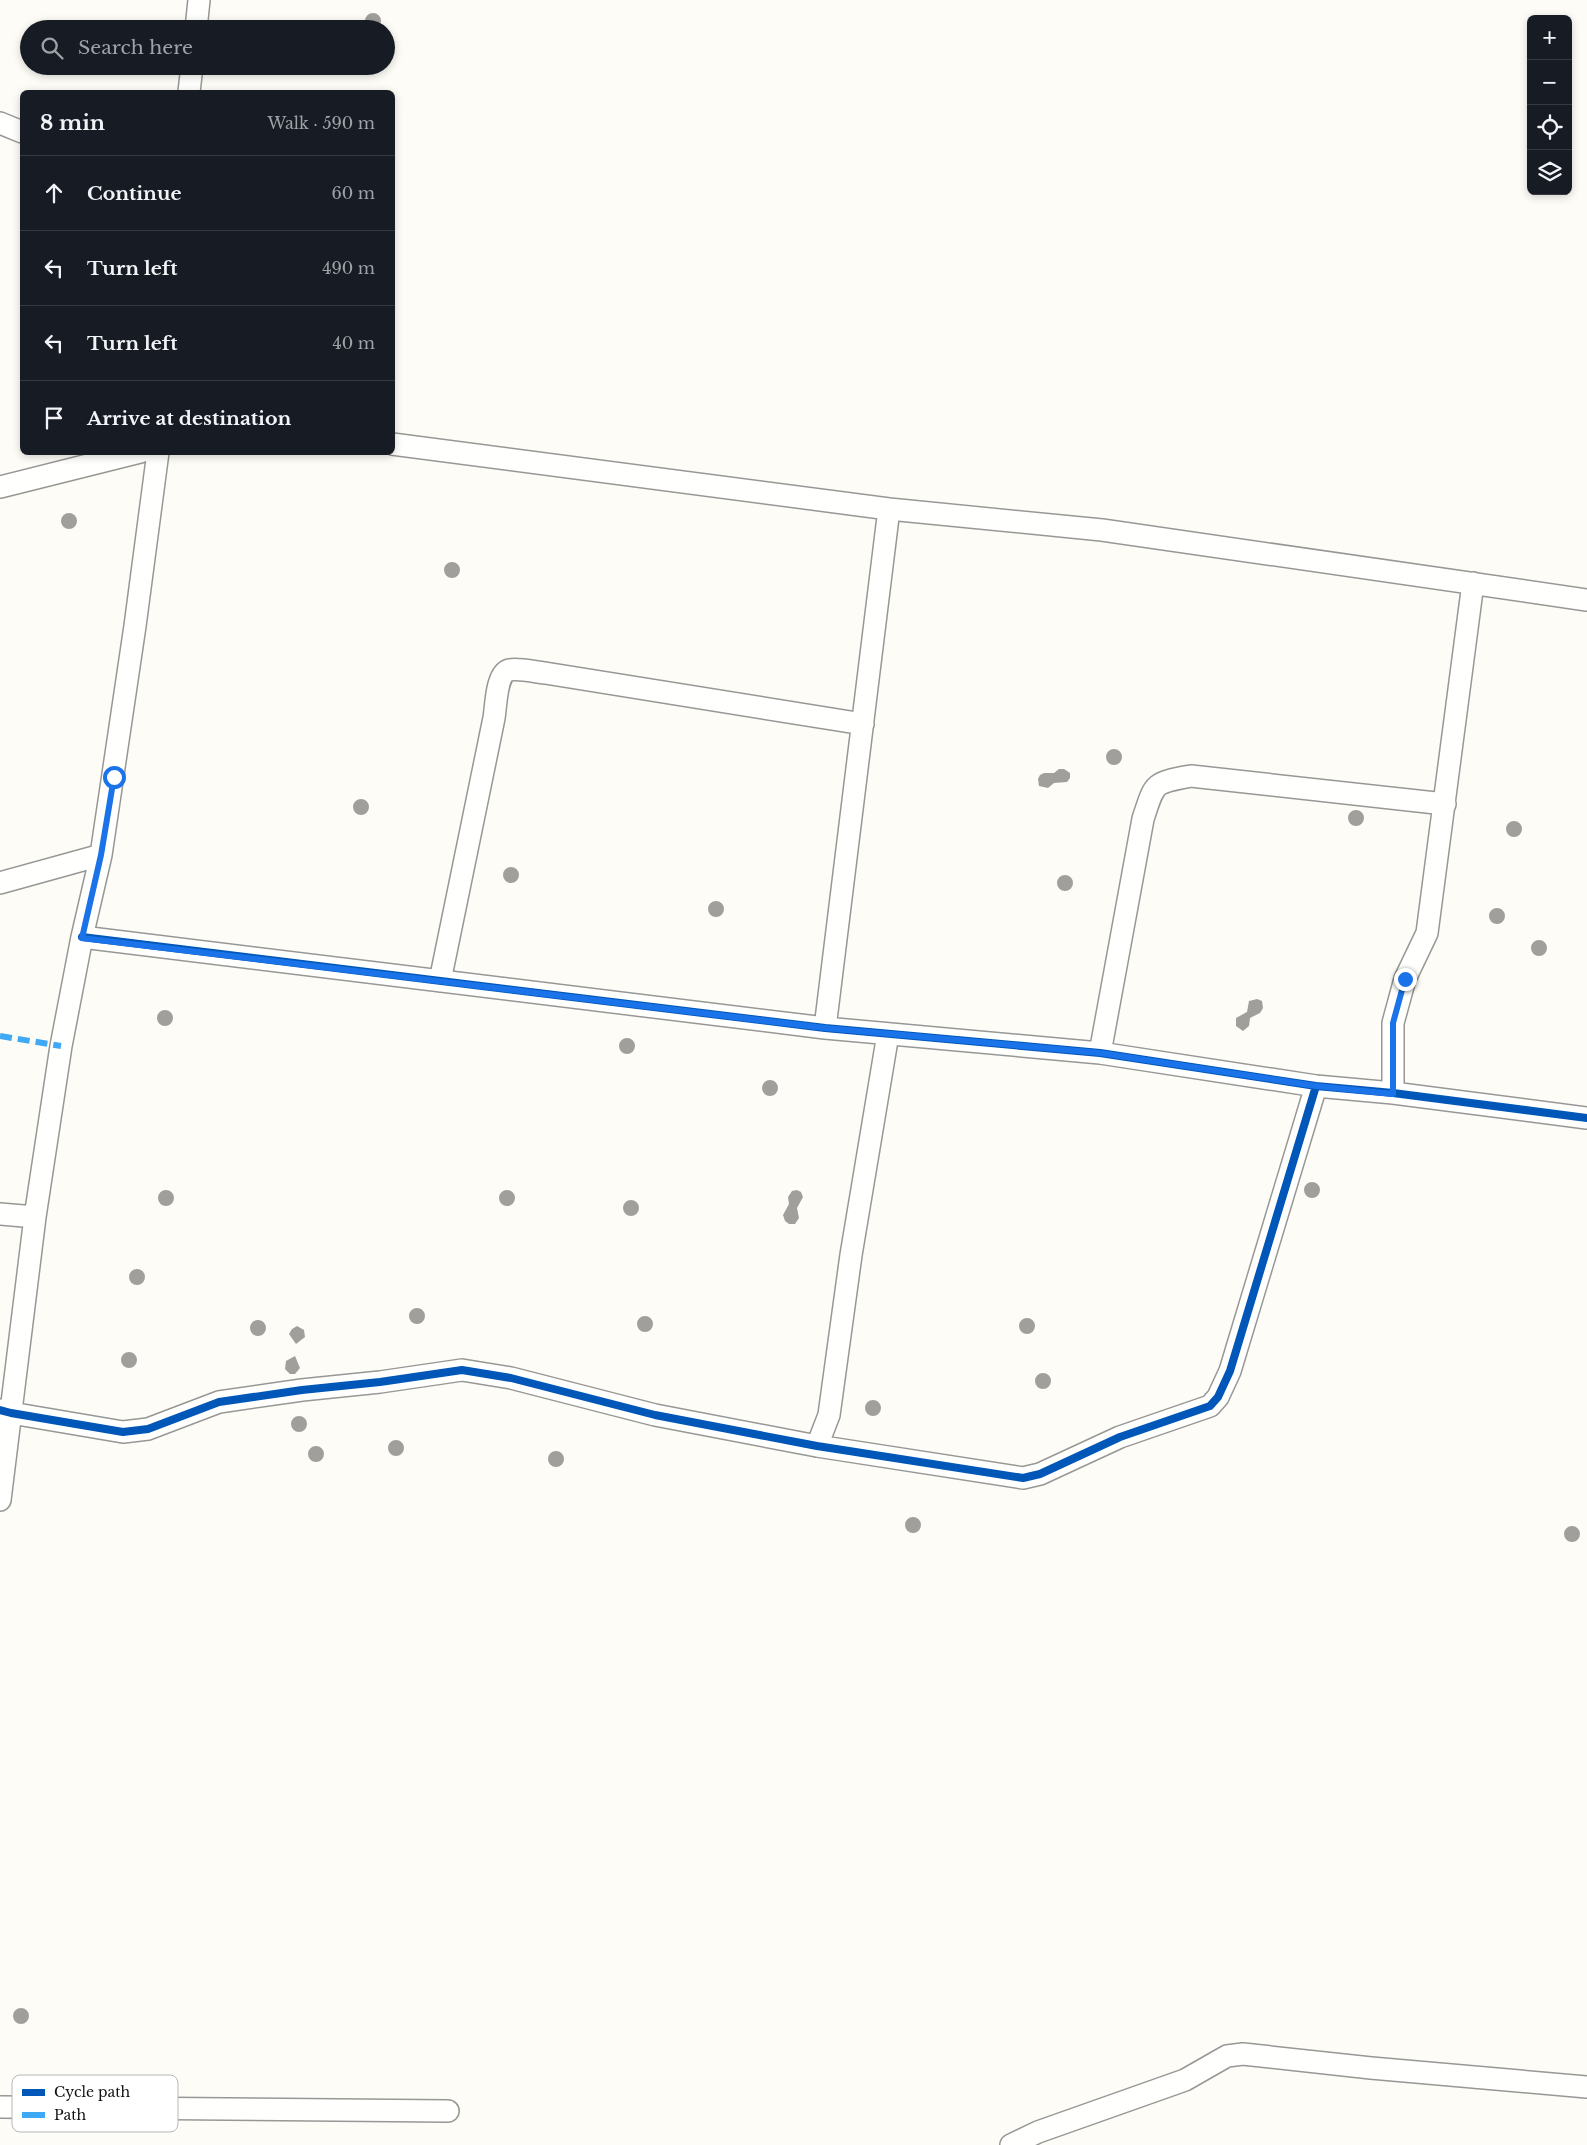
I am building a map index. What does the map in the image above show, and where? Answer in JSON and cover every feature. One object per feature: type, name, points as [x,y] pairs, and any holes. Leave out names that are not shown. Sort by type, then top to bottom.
[{"type":"street","points":[[197,20],[199,0]]},
{"type":"street","points":[[190,90],[191,75]]},
{"type":"street","points":[[0,123],[20,131]]},
{"type":"street","points":[[395,444],[890,509],[1102,530],[1587,600]]},
{"type":"street","points":[[0,487],[128,455]]},
{"type":"street","points":[[0,1500],[5,1411],[61,1046],[82,938],[101,855],[134,635],[158,455]]},
{"type":"street","points":[[825,1028],[890,509]]},
{"type":"street","points":[[1393,1094],[1393,1023],[1405,979],[1427,933],[1473,583]]},
{"type":"street","points":[[440,981],[494,718],[499,682],[509,670],[545,673],[863,724]]},
{"type":"street","points":[[1100,1053],[1142,819],[1151,793],[1162,781],[1191,776],[1445,804]]},
{"type":"street","points":[[0,883],[101,855]]},
{"type":"street","points":[[82,938],[825,1028],[1100,1053],[1316,1086],[1587,1118]]},
{"type":"street","points":[[817,1446],[829,1415],[851,1255],[888,1034]]},
{"type":"street","points":[[5,1411],[123,1432],[148,1429],[219,1402],[462,1370],[511,1378],[655,1415],[817,1446],[1024,1478],[1040,1474],[1120,1437],[1210,1406],[1218,1397],[1230,1371],[1316,1086]]},
{"type":"street","points":[[0,1214],[35,1217]]},
{"type":"street","points":[[1011,2145],[1038,2132],[1185,2080],[1227,2056],[1243,2054],[1371,2068],[1587,2087]]},
{"type":"street","points":[[178,2109],[448,2111]]},
{"type":"building","points":[[373,13],[381,20],[365,20]]},
{"type":"building","points":[[69,513],[77,521],[69,529],[61,521]]},
{"type":"building","points":[[452,562],[460,570],[452,578],[444,570]]},
{"type":"building","points":[[1114,749],[1122,757],[1114,765],[1106,757]]},
{"type":"building","points":[[1059,769],[1064,769],[1070,773],[1070,778],[1067,782],[1054,783],[1048,788],[1039,786],[1038,779],[1040,775],[1054,773]]},
{"type":"building","points":[[361,799],[369,807],[361,815],[353,807]]},
{"type":"building","points":[[1356,810],[1364,818],[1356,826],[1348,818]]},
{"type":"building","points":[[1514,821],[1522,829],[1514,837],[1506,829]]},
{"type":"building","points":[[511,867],[519,875],[511,883],[503,875]]},
{"type":"building","points":[[1065,875],[1073,883],[1065,891],[1057,883]]},
{"type":"building","points":[[716,901],[724,909],[716,917],[708,909]]},
{"type":"building","points":[[1497,908],[1505,916],[1497,924],[1489,916]]},
{"type":"building","points":[[1539,940],[1547,948],[1539,956],[1531,948]]},
{"type":"building","points":[[1257,999],[1262,1001],[1263,1008],[1260,1013],[1250,1018],[1249,1026],[1243,1031],[1236,1026],[1236,1018],[1247,1012],[1249,1001]]},
{"type":"building","points":[[165,1010],[171,1012],[173,1018],[171,1024],[165,1026],[159,1024],[157,1018],[159,1012]]},
{"type":"building","points":[[627,1038],[633,1040],[635,1046],[633,1052],[627,1054],[621,1052],[619,1046],[621,1040]]},
{"type":"building","points":[[770,1080],[778,1088],[770,1096],[762,1088]]},
{"type":"building","points":[[1312,1182],[1320,1190],[1312,1198],[1304,1190]]},
{"type":"building","points":[[166,1190],[174,1198],[166,1206],[158,1198]]},
{"type":"building","points":[[507,1190],[515,1198],[507,1206],[499,1198]]},
{"type":"building","points":[[797,1190],[801,1192],[803,1197],[797,1208],[799,1218],[795,1224],[789,1224],[785,1221],[783,1215],[789,1204],[788,1197],[792,1191]]},
{"type":"building","points":[[631,1200],[639,1208],[631,1216],[623,1208]]},
{"type":"building","points":[[137,1269],[145,1277],[137,1285],[129,1277]]},
{"type":"building","points":[[417,1308],[425,1316],[417,1324],[409,1316]]},
{"type":"building","points":[[645,1316],[653,1324],[645,1332],[637,1324]]},
{"type":"building","points":[[1027,1318],[1035,1326],[1027,1334],[1019,1326]]},
{"type":"building","points":[[258,1320],[266,1328],[258,1336],[250,1328]]},
{"type":"building","points":[[297,1326],[304,1330],[305,1337],[296,1344],[289,1334]]},
{"type":"building","points":[[129,1352],[137,1360],[129,1368],[121,1360]]},
{"type":"building","points":[[295,1356],[300,1368],[295,1374],[290,1374],[285,1369],[286,1361]]},
{"type":"building","points":[[1043,1373],[1051,1381],[1043,1389],[1035,1381]]},
{"type":"building","points":[[873,1400],[881,1408],[873,1416],[865,1408]]},
{"type":"building","points":[[299,1416],[305,1418],[307,1424],[305,1430],[299,1432],[293,1430],[291,1424],[293,1418]]},
{"type":"building","points":[[396,1440],[404,1448],[396,1456],[388,1448]]},
{"type":"building","points":[[316,1446],[322,1448],[324,1454],[322,1460],[316,1462],[310,1460],[308,1454],[310,1448]]},
{"type":"building","points":[[556,1451],[564,1459],[556,1467],[548,1459]]},
{"type":"building","points":[[913,1517],[921,1525],[913,1533],[905,1525]]},
{"type":"building","points":[[1572,1526],[1580,1534],[1572,1542],[1564,1534]]},
{"type":"building","points":[[21,2008],[29,2016],[21,2024],[13,2016]]},
{"type":"marked path","points":[[0,1036],[61,1046]]},
{"type":"cycle path","points":[[82,937],[825,1028],[1100,1053],[1316,1086],[1393,1093],[1587,1118]]},
{"type":"cycle path","points":[[0,1410],[123,1432],[148,1429],[219,1402],[462,1370],[511,1378],[655,1415],[817,1446],[1023,1478],[1040,1474],[1120,1437],[1210,1406],[1218,1397],[1230,1371],[1316,1086]]},
{"type":"route","points":[[114,777],[101,855],[82,938],[825,1028],[1100,1053],[1316,1086],[1393,1094],[1393,1023],[1405,979]]}]
